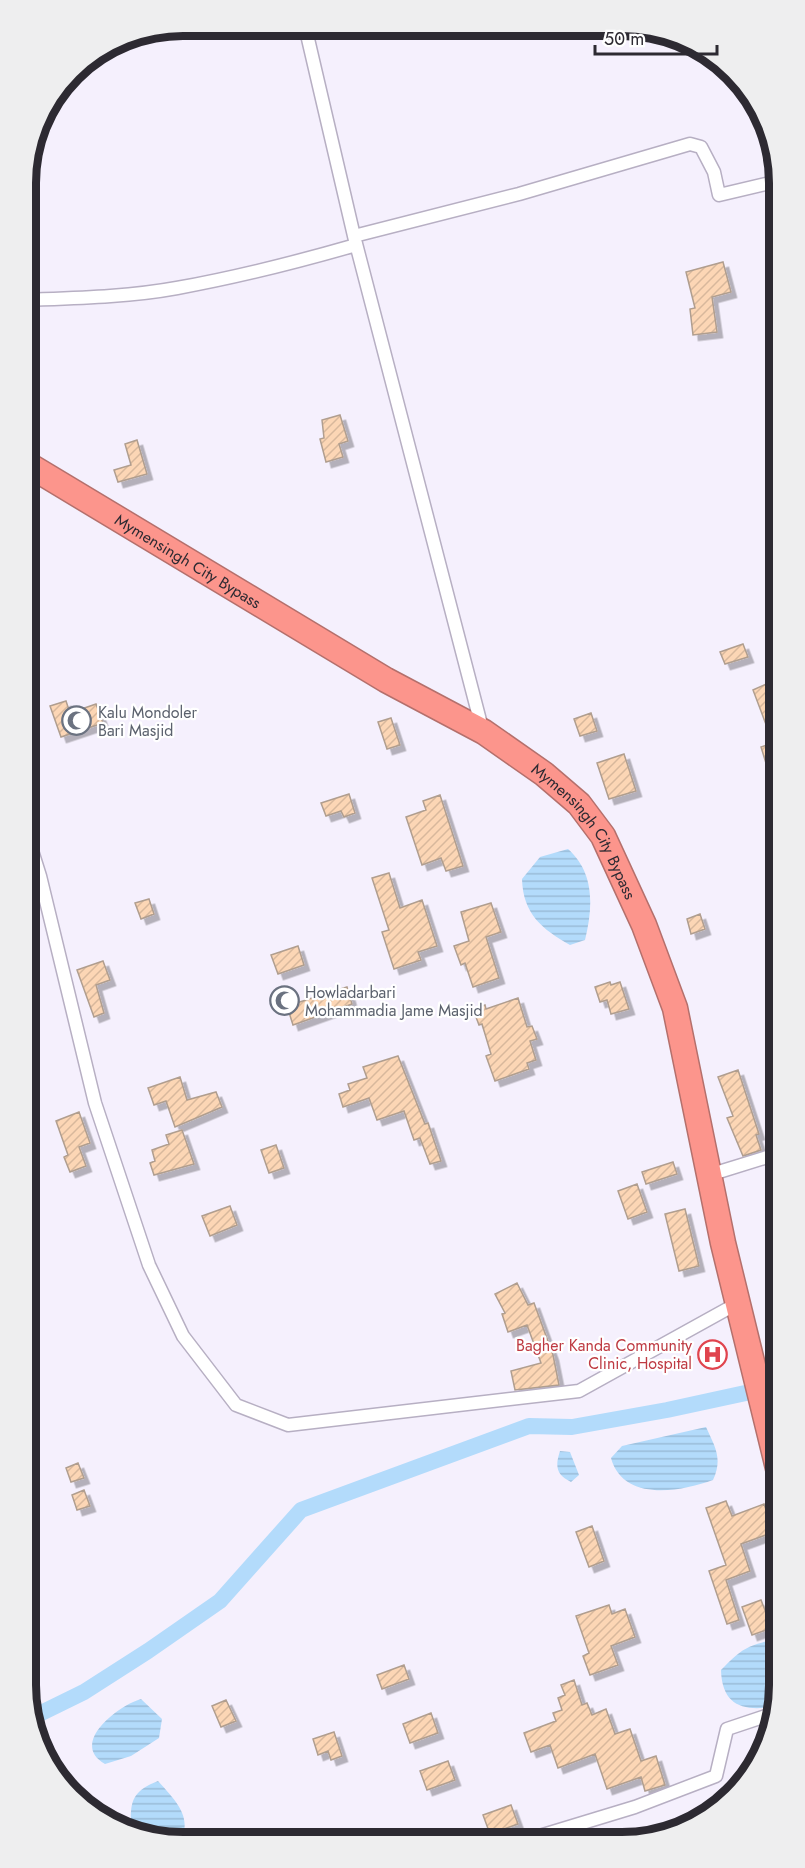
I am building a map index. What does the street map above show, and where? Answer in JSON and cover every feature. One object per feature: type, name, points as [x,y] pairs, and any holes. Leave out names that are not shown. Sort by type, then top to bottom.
[{"type":"highway","name":"Mymensingh City Bypass","points":[[36,470],[386,680],[484,732],[544,774],[579,804],[603,836],[644,925],[675,1008],[738,1303],[769,1431]]},
{"type":"street","points":[[307,36],[355,241],[484,732]]},
{"type":"street","points":[[36,300],[111,296],[176,288],[297,262],[355,241],[690,144],[701,147],[714,172],[719,195],[769,183]]},
{"type":"street","points":[[36,863],[95,1103],[149,1265],[183,1336],[236,1405],[288,1425],[579,1391],[738,1303]]},
{"type":"street","points":[[710,1175],[769,1157]]},
{"type":"street","points":[[553,1832],[634,1808],[716,1776],[727,1729],[765,1716]]},
{"type":"water","points":[[568,849],[583,869],[590,891],[590,915],[585,940],[570,945],[551,933],[530,911],[523,891],[522,879],[540,857]]},
{"type":"water","points":[[706,1427],[718,1459],[713,1480],[669,1490],[640,1487],[627,1482],[617,1472],[611,1458],[622,1446]]},
{"type":"water","points":[[560,1451],[570,1452],[579,1475],[571,1482],[558,1470]]},
{"type":"water","points":[[769,1641],[767,1708],[745,1707],[737,1704],[726,1692],[721,1670],[735,1656]]},
{"type":"water","points":[[141,1699],[162,1719],[159,1738],[131,1756],[105,1764],[95,1756],[92,1746],[94,1736],[100,1727],[120,1709]]},
{"type":"water","points":[[158,1781],[175,1801],[183,1815],[184,1832],[154,1829],[131,1822],[131,1809],[135,1798],[138,1793]]},
{"type":"building","points":[[723,262],[731,292],[712,297],[717,332],[693,335],[690,309],[695,308],[686,272]]},
{"type":"building","points":[[340,415],[348,441],[339,444],[343,457],[326,462],[320,439],[324,438],[322,420]]},
{"type":"building","points":[[137,440],[147,474],[118,482],[114,470],[131,465],[125,444]]},
{"type":"building","points":[[743,644],[748,657],[725,664],[720,652]]},
{"type":"building","points":[[769,683],[769,732],[753,690]]},
{"type":"building","name":"Kalu Mondoler Bari Masjid","points":[[66,701],[70,713],[96,704],[103,723],[61,737],[50,706]]},
{"type":"building","points":[[591,713],[597,731],[580,736],[574,719]]},
{"type":"building","points":[[391,718],[400,745],[387,749],[378,722]]},
{"type":"building","points":[[769,744],[769,773],[761,747]]},
{"type":"building","points":[[624,754],[636,791],[609,799],[597,763]]},
{"type":"building","points":[[349,794],[355,813],[344,817],[341,811],[326,816],[321,803]]},
{"type":"building","points":[[440,795],[463,866],[446,871],[441,858],[422,865],[406,817],[426,810],[423,801]]},
{"type":"building","points":[[389,873],[400,908],[422,900],[437,946],[418,952],[421,960],[394,969],[382,932],[389,930],[372,878]]},
{"type":"building","points":[[149,899],[154,914],[141,919],[135,903]]},
{"type":"building","points":[[491,903],[501,932],[486,937],[499,978],[473,987],[465,963],[461,965],[454,946],[469,941],[461,912]]},
{"type":"building","points":[[700,914],[705,929],[691,934],[687,919]]},
{"type":"building","points":[[298,946],[304,965],[278,974],[271,955]]},
{"type":"building","points":[[103,961],[110,980],[96,985],[104,1013],[94,1017],[77,970]]},
{"type":"building","points":[[610,982],[611,985],[620,982],[629,1009],[611,1014],[607,1000],[600,1002],[595,987]]},
{"type":"building","points":[[347,987],[352,1004],[293,1025],[287,1006]]},
{"type":"building","points":[[518,998],[527,1027],[532,1026],[537,1039],[530,1041],[536,1060],[527,1063],[529,1069],[495,1081],[486,1056],[491,1054],[482,1024],[479,1025],[473,1009],[485,1005],[486,1009]]},
{"type":"building","points":[[398,1056],[425,1124],[428,1123],[441,1161],[430,1164],[420,1138],[414,1140],[404,1111],[377,1120],[369,1098],[343,1107],[339,1094],[350,1090],[348,1084],[367,1078],[363,1067]]},
{"type":"building","points":[[738,1070],[759,1134],[756,1135],[761,1150],[743,1156],[727,1118],[733,1116],[718,1077]]},
{"type":"building","points":[[180,1077],[187,1100],[216,1092],[222,1107],[175,1127],[166,1101],[154,1105],[148,1088]]},
{"type":"building","points":[[79,1112],[90,1143],[79,1147],[86,1166],[70,1172],[64,1157],[68,1155],[56,1121]]},
{"type":"building","points":[[182,1130],[194,1164],[154,1175],[150,1163],[155,1161],[152,1150],[169,1144],[166,1135]]},
{"type":"building","points":[[276,1145],[284,1168],[269,1173],[261,1150]]},
{"type":"building","points":[[673,1162],[677,1174],[646,1184],[642,1172]]},
{"type":"building","points":[[637,1184],[647,1212],[628,1219],[618,1191]]},
{"type":"building","points":[[230,1206],[237,1225],[210,1236],[202,1216]]},
{"type":"building","points":[[685,1209],[699,1266],[679,1271],[665,1214]]},
{"type":"building","points":[[517,1283],[528,1305],[534,1303],[553,1355],[559,1385],[515,1390],[511,1371],[541,1363],[527,1325],[508,1332],[502,1314],[505,1313],[495,1294]]},
{"type":"building","points":[[78,1463],[84,1478],[71,1482],[66,1468]]},
{"type":"building","points":[[84,1490],[90,1506],[77,1510],[72,1495]]},
{"type":"building","points":[[726,1501],[732,1516],[764,1504],[769,1518],[769,1534],[741,1544],[750,1571],[726,1580],[739,1620],[727,1624],[709,1571],[726,1565],[706,1508]]},
{"type":"building","points":[[592,1526],[604,1561],[589,1567],[576,1532]]},
{"type":"building","points":[[761,1600],[769,1620],[769,1629],[752,1635],[742,1607]]},
{"type":"building","points":[[609,1605],[612,1614],[625,1609],[635,1637],[611,1646],[618,1665],[590,1675],[583,1656],[589,1653],[576,1616]]},
{"type":"building","points":[[404,1665],[409,1679],[382,1689],[377,1675]]},
{"type":"building","points":[[574,1680],[582,1705],[587,1703],[592,1715],[606,1709],[615,1734],[630,1729],[641,1761],[656,1756],[665,1785],[645,1791],[641,1777],[607,1789],[595,1754],[558,1768],[550,1745],[531,1752],[524,1733],[556,1721],[553,1713],[562,1710],[558,1698],[565,1695],[561,1685]]},
{"type":"building","points":[[226,1700],[236,1721],[221,1727],[212,1706]]},
{"type":"building","points":[[431,1713],[438,1733],[410,1743],[403,1724]]},
{"type":"building","points":[[334,1732],[342,1756],[331,1760],[328,1751],[318,1755],[313,1739]]},
{"type":"building","points":[[448,1761],[455,1780],[427,1790],[420,1771]]},
{"type":"building","points":[[511,1805],[518,1824],[489,1832],[483,1815]]},
{"type":"waterway","points":[[39,1714],[84,1692],[220,1601],[301,1510],[529,1426],[572,1427],[769,1388]]},
{"type":"place","name":"Kalu Mondoler Bari Masjid","points":[[77,721]]},
{"type":"place","name":"Howladarbari Mohammadia Jame Masjid","points":[[284,1001]]},
{"type":"place","name":"Bagher Kanda Community Clinic, Hospital","points":[[713,1354]]}]
